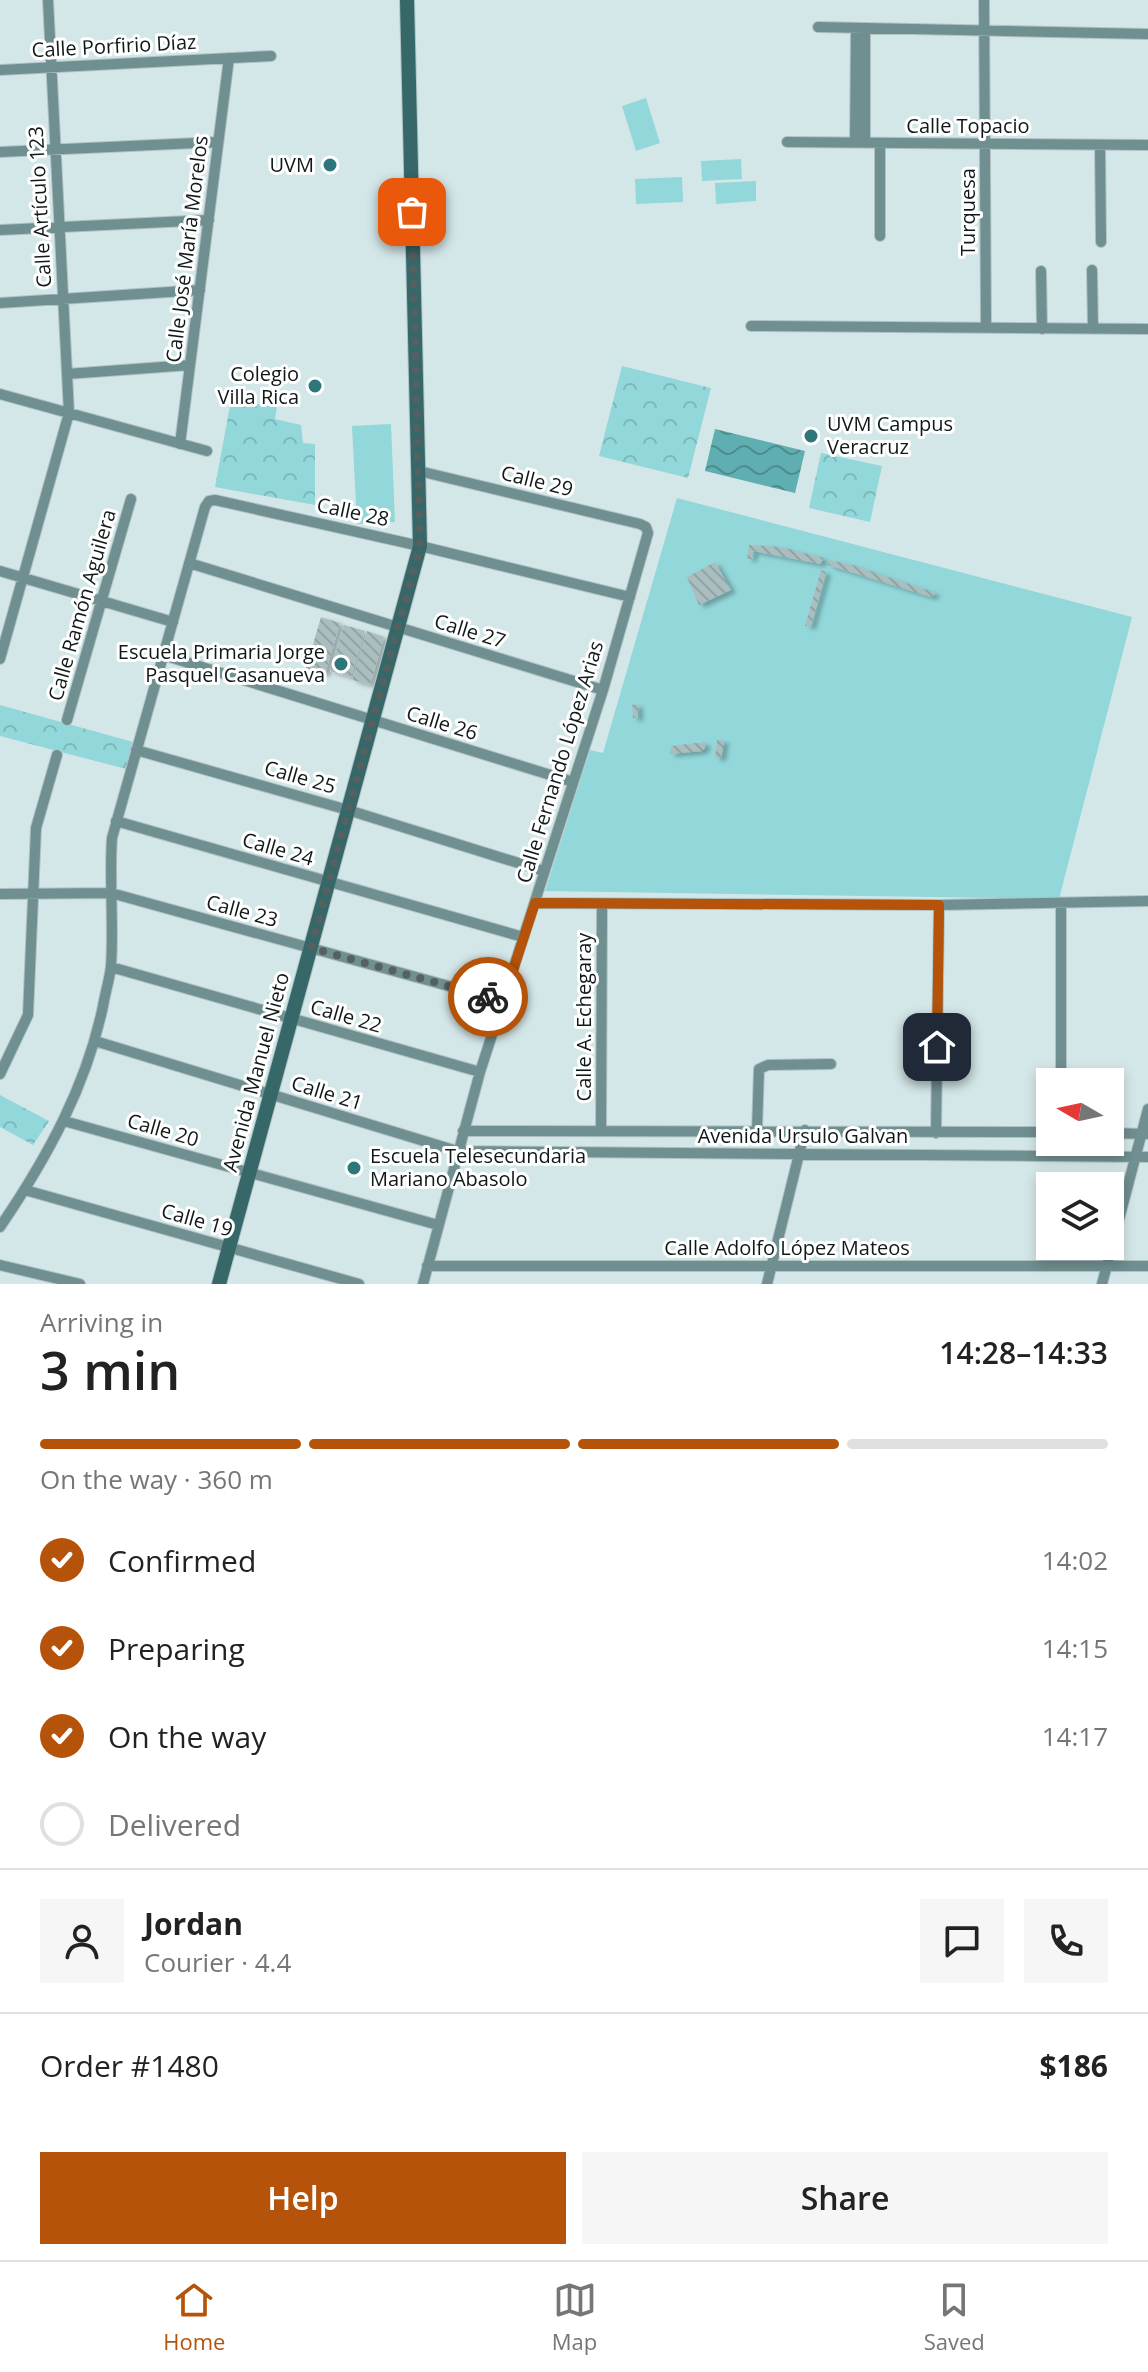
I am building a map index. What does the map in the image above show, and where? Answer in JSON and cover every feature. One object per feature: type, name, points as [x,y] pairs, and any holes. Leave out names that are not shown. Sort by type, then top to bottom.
[{"type":"street","name":"Calle Artículo 123","points":[[0,659],[69,413],[48,0]]},
{"type":"street","name":"Avenida Manuel Nieto","points":[[219,1284],[420,546],[407,0]]},
{"type":"street","name":"Turquesa","points":[[984,0],[986,328]]},
{"type":"street","points":[[818,27],[1148,34]]},
{"type":"street","points":[[860,29],[860,143]]},
{"type":"street","name":"Calle Porfirio Díaz","points":[[0,70],[271,56]]},
{"type":"street","name":"Calle José María Morelos","points":[[180,444],[229,58]]},
{"type":"street","points":[[0,152],[218,142]]},
{"type":"street","name":"Calle Topacio","points":[[787,142],[1148,145]]},
{"type":"street","points":[[880,143],[880,236]]},
{"type":"street","points":[[1100,145],[1101,242]]},
{"type":"street","points":[[0,230],[209,220]]},
{"type":"street","points":[[1092,270],[1093,329]]},
{"type":"street","points":[[1041,271],[1042,329]]},
{"type":"street","points":[[0,303],[200,290]]},
{"type":"street","points":[[751,326],[1148,329]]},
{"type":"street","points":[[67,374],[190,365]]},
{"type":"street","points":[[0,394],[207,451]]},
{"type":"street","name":"Calle 29","points":[[419,471],[646,527]]},
{"type":"street","name":"Calle Ramón Aguilera","points":[[67,720],[131,499]]},
{"type":"street","name":"Calle 28","points":[[189,563],[205,507],[209,501],[215,500],[630,597]]},
{"type":"street","name":"Calle Fernando López Arias","points":[[423,1284],[480,1072],[603,690],[648,533],[646,527]]},
{"type":"street","points":[[0,1227],[64,1121],[95,1041],[111,967],[110,867],[116,821],[189,563]]},
{"type":"street","name":"Calle 27","points":[[189,563],[603,690]]},
{"type":"street","points":[[0,571],[173,622]]},
{"type":"street","name":"Calle 26","points":[[163,655],[573,782]]},
{"type":"street","name":"Calle 25","points":[[136,750],[348,810],[544,871]]},
{"type":"street","points":[[0,1074],[28,1015],[36,828],[57,755]]},
{"type":"street","name":"Calle 24","points":[[116,821],[523,937]]},
{"type":"street","name":"Calle 23","points":[[0,894],[111,893],[503,1001]]},
{"type":"street","points":[[535,903],[939,905],[1148,901]]},
{"type":"street","name":"Calle A. Echegaray","points":[[601,1130],[602,904]]},
{"type":"street","points":[[1061,904],[1061,1068]]},
{"type":"street","points":[[936,1133],[939,905]]},
{"type":"street","name":"Calle 22","points":[[111,967],[480,1072]]},
{"type":"street","name":"Calle 21","points":[[95,1041],[457,1151]]},
{"type":"street","points":[[757,1130],[759,1069],[768,1065],[831,1064]]},
{"type":"street","points":[[1102,1284],[1145,1134],[1148,1109]]},
{"type":"street","name":"Calle 20","points":[[64,1121],[438,1225]]},
{"type":"street","points":[[767,1284],[805,1130]]},
{"type":"street","name":"Avenida Ursulo Galvan","points":[[463,1131],[1036,1132]]},
{"type":"street","points":[[1124,1133],[1145,1134]]},
{"type":"street","name":"Avenida Ursulo Galvan","points":[[457,1151],[1148,1157]]},
{"type":"street","name":"Calle 19","points":[[25,1190],[359,1284]]},
{"type":"street","points":[[0,1265],[80,1284]]},
{"type":"street","name":"Calle Adolfo López Mateos","points":[[427,1266],[1148,1266]]},
{"type":"green space","points":[[646,98],[660,143],[636,151],[622,106]]},
{"type":"green space","points":[[741,159],[742,179],[702,181],[701,161]]},
{"type":"green space","points":[[682,177],[683,202],[636,204],[635,179]]},
{"type":"green space","points":[[756,181],[756,201],[716,204],[715,183]]},
{"type":"green space","points":[[622,366],[711,388],[688,478],[599,456]]},
{"type":"green space","points":[[231,400],[277,407],[275,419],[301,425],[303,443],[315,444],[315,505],[215,487]]},
{"type":"green space","points":[[391,424],[395,522],[357,524],[352,426]]},
{"type":"green space","points":[[821,453],[882,466],[870,522],[809,508]]},
{"type":"green space","points":[[677,498],[1132,617],[1059,899],[545,891],[590,750],[603,753]]},
{"type":"green space","points":[[0,705],[133,742],[126,769],[0,736]]},
{"type":"green space","points":[[0,1095],[49,1121],[33,1145],[0,1127]]},
{"type":"water","points":[[715,429],[805,451],[795,493],[705,471]]},
{"type":"building","points":[[749,545],[781,547],[824,558],[820,564],[753,551],[752,559],[747,559]]},
{"type":"building","points":[[829,560],[936,593],[931,597],[828,565]]},
{"type":"building","points":[[715,562],[731,590],[699,605],[687,577]]},
{"type":"building","points":[[821,570],[826,572],[811,626],[805,626]]},
{"type":"building","points":[[321,617],[340,623],[325,674],[306,668]]},
{"type":"building","points":[[344,625],[365,631],[351,677],[330,671]]},
{"type":"building","points":[[367,631],[384,637],[370,685],[352,680]]},
{"type":"building","points":[[638,704],[638,718],[633,718],[632,705]]},
{"type":"building","points":[[717,740],[724,740],[721,758],[715,758]]},
{"type":"building","points":[[705,742],[702,751],[670,754],[671,746]]},
{"type":"way so far","points":[[412,212],[420,546],[311,948],[488,997]]},
{"type":"place","name":"UVM","points":[[330,165]]},
{"type":"place","name":"Colegio Villa Rica","points":[[315,386]]},
{"type":"place","name":"UVM Campus Veracruz","points":[[811,436]]},
{"type":"place","name":"Escuela Primaria Jorge Pasquel Casanueva","points":[[341,664]]},
{"type":"place","name":"Escuela Telesecundaria Mariano Abasolo","points":[[354,1168]]},
{"type":"route","points":[[488,997],[503,1001],[535,903],[939,905],[937,1047]]}]
